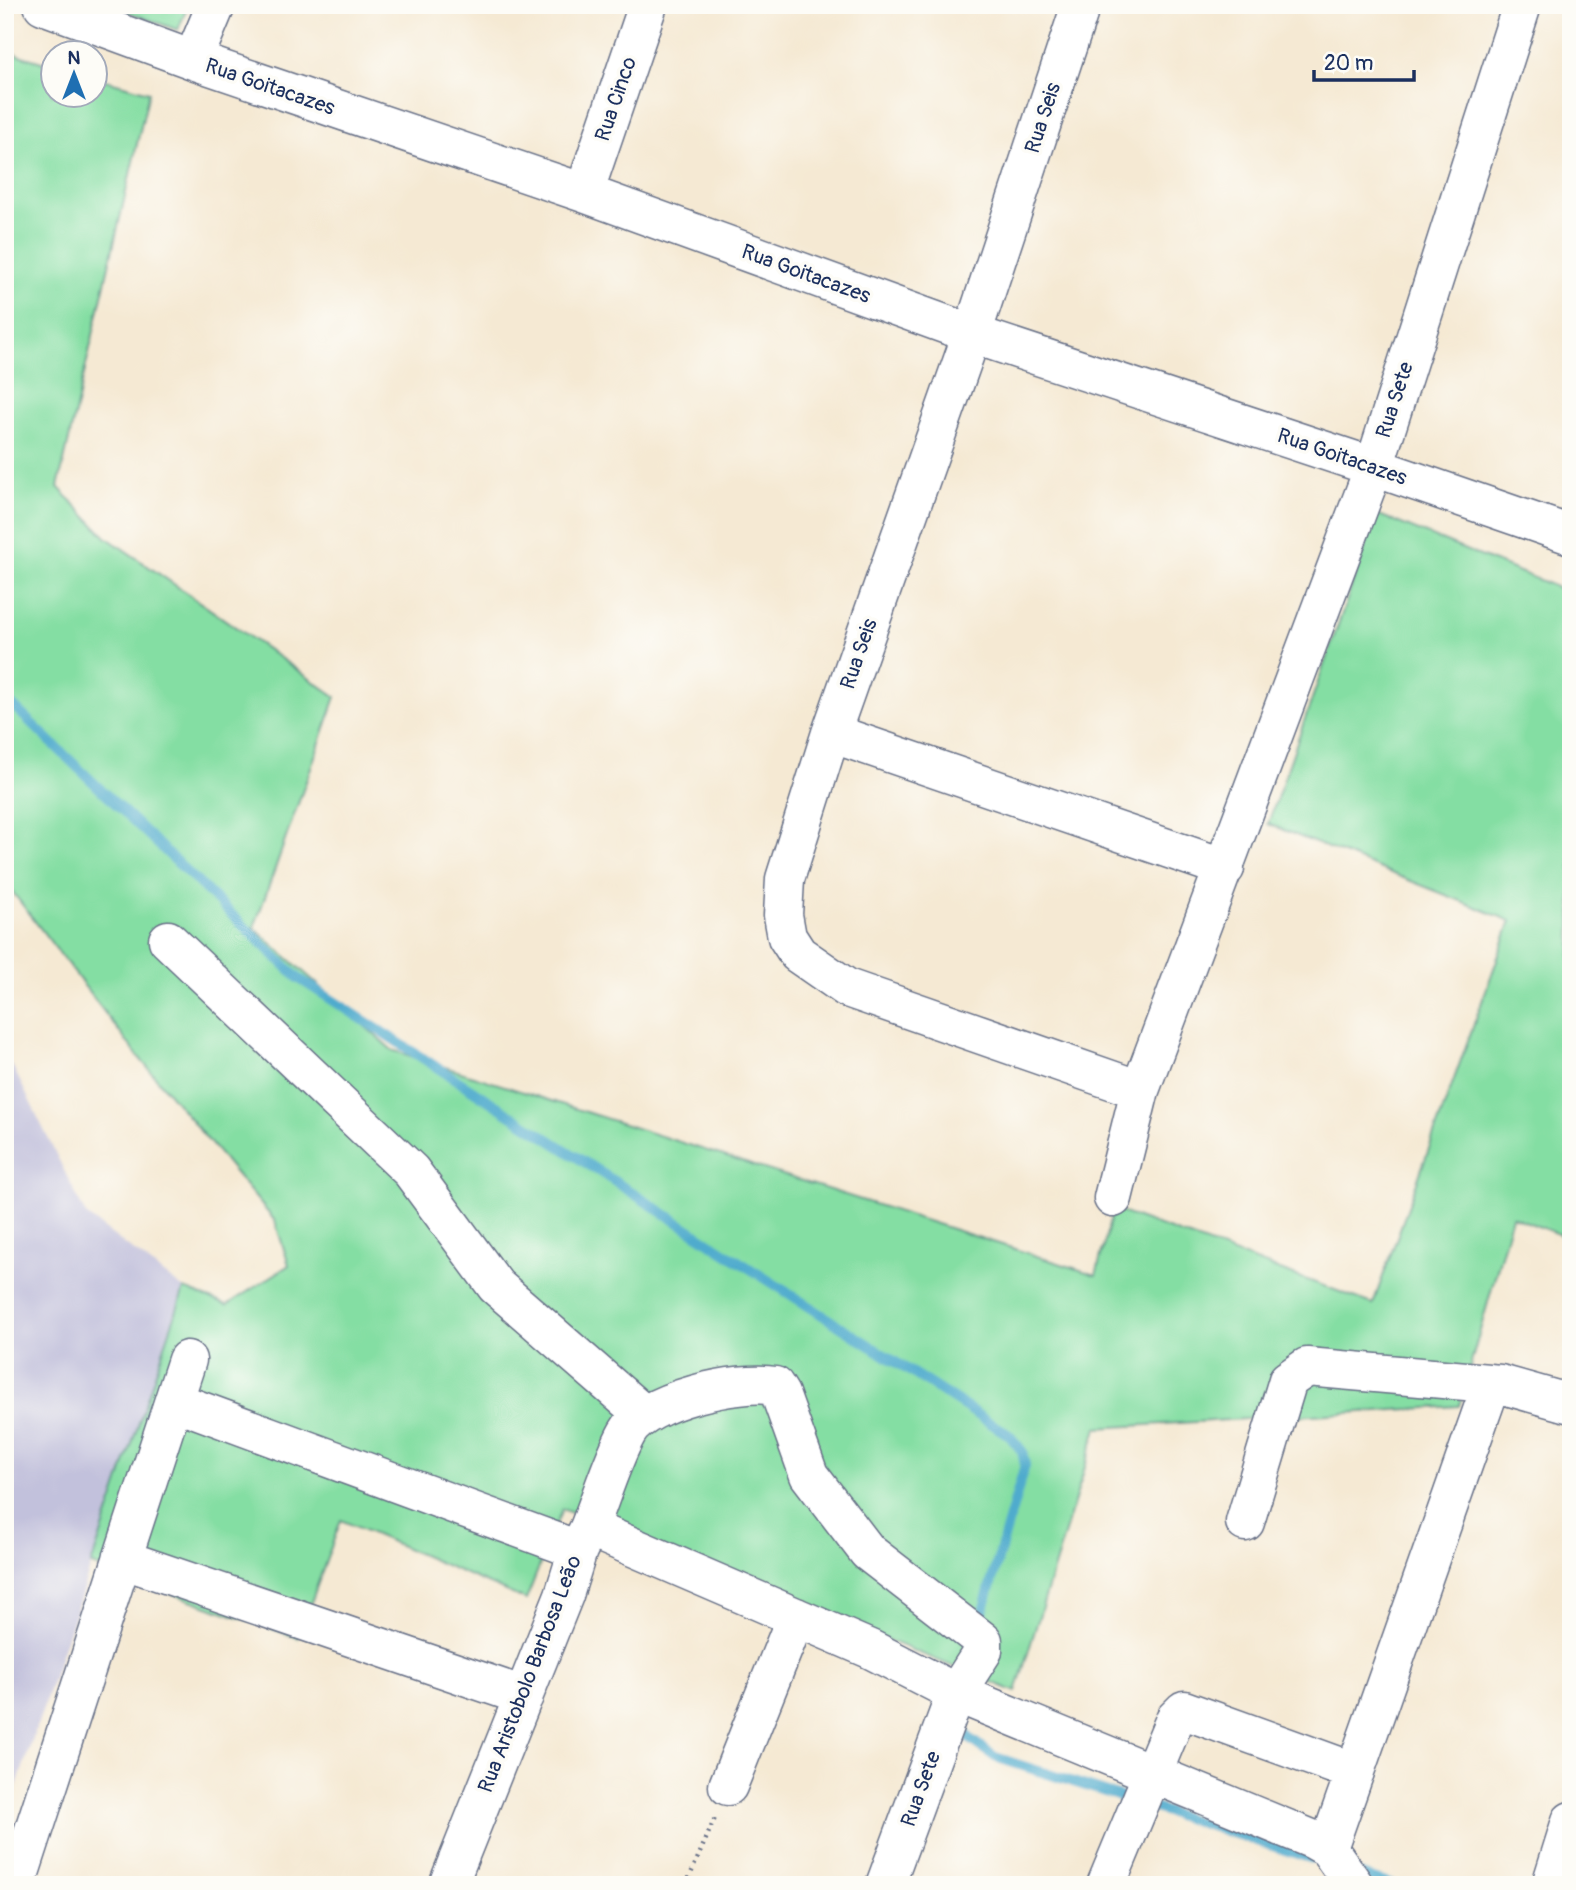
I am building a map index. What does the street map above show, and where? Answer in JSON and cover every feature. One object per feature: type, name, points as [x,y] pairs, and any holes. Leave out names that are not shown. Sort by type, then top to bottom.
[{"type":"street","name":"Rua Goitacazes","points":[[43,5],[193,60],[584,193],[972,334],[1571,535]]},
{"type":"street","points":[[193,60],[216,5]]},
{"type":"street","name":"Rua Cinco","points":[[584,193],[648,5]]},
{"type":"street","name":"Rua Seis","points":[[1081,5],[972,334],[831,733],[785,879],[783,915],[787,937],[798,954],[846,988],[1140,1090]]},
{"type":"street","name":"Rua Sete","points":[[1113,1198],[1140,1090],[1374,467],[1522,5]]},
{"type":"street","points":[[831,733],[1225,868]]},
{"type":"street","points":[[168,940],[411,1171],[496,1286],[643,1414],[628,1432],[583,1539],[174,1401]]},
{"type":"street","points":[[16,1885],[187,1360]]},
{"type":"street","points":[[1245,1522],[1288,1380],[1307,1367],[1500,1384],[1571,1404]]},
{"type":"street","name":"Rua Sete","points":[[643,1414],[716,1388],[762,1384],[775,1386],[809,1475],[868,1552],[983,1641],[983,1651],[956,1693],[885,1885]]},
{"type":"street","points":[[1354,1885],[1328,1848],[1488,1394],[1500,1384]]},
{"type":"street","name":"Rua Aristobolo Barbosa Leão","points":[[448,1885],[564,1595],[583,1539],[652,1556],[870,1649],[956,1693],[1152,1772],[1328,1848]]},
{"type":"street","points":[[122,1559],[524,1696]]},
{"type":"street","points":[[728,1786],[796,1617]]},
{"type":"street","points":[[1106,1885],[1175,1719],[1184,1710],[1355,1772]]},
{"type":"street","points":[[1551,1885],[1571,1821]]},
{"type":"path","points":[[686,1885],[728,1786]]},
{"type":"shaded area","points":[[5,1060],[12,1065],[86,1215],[184,1289],[5,1821]]},
{"type":"green space","points":[[108,5],[188,5],[178,30]]},
{"type":"green space","points":[[5,51],[38,61],[38,108],[108,108],[108,81],[149,92],[58,487],[106,537],[336,697],[254,928],[392,1050],[1096,1275],[1113,1209],[1373,1304],[1511,921],[1268,824],[1377,514],[1571,593],[1571,1239],[1512,1216],[1459,1406],[1097,1428],[1016,1692],[562,1509],[526,1600],[341,1520],[298,1638],[91,1565],[184,1289],[227,1305],[289,1265],[275,1221],[137,1055],[5,882]]},
{"type":"waterway","points":[[5,698],[298,978],[1009,1435],[1022,1451],[1025,1465],[978,1629]]},
{"type":"waterway","points":[[957,1721],[969,1738],[995,1757],[1133,1801]]},
{"type":"waterway","points":[[1148,1806],[1313,1859]]},
{"type":"waterway","points":[[1361,1875],[1392,1885]]}]
